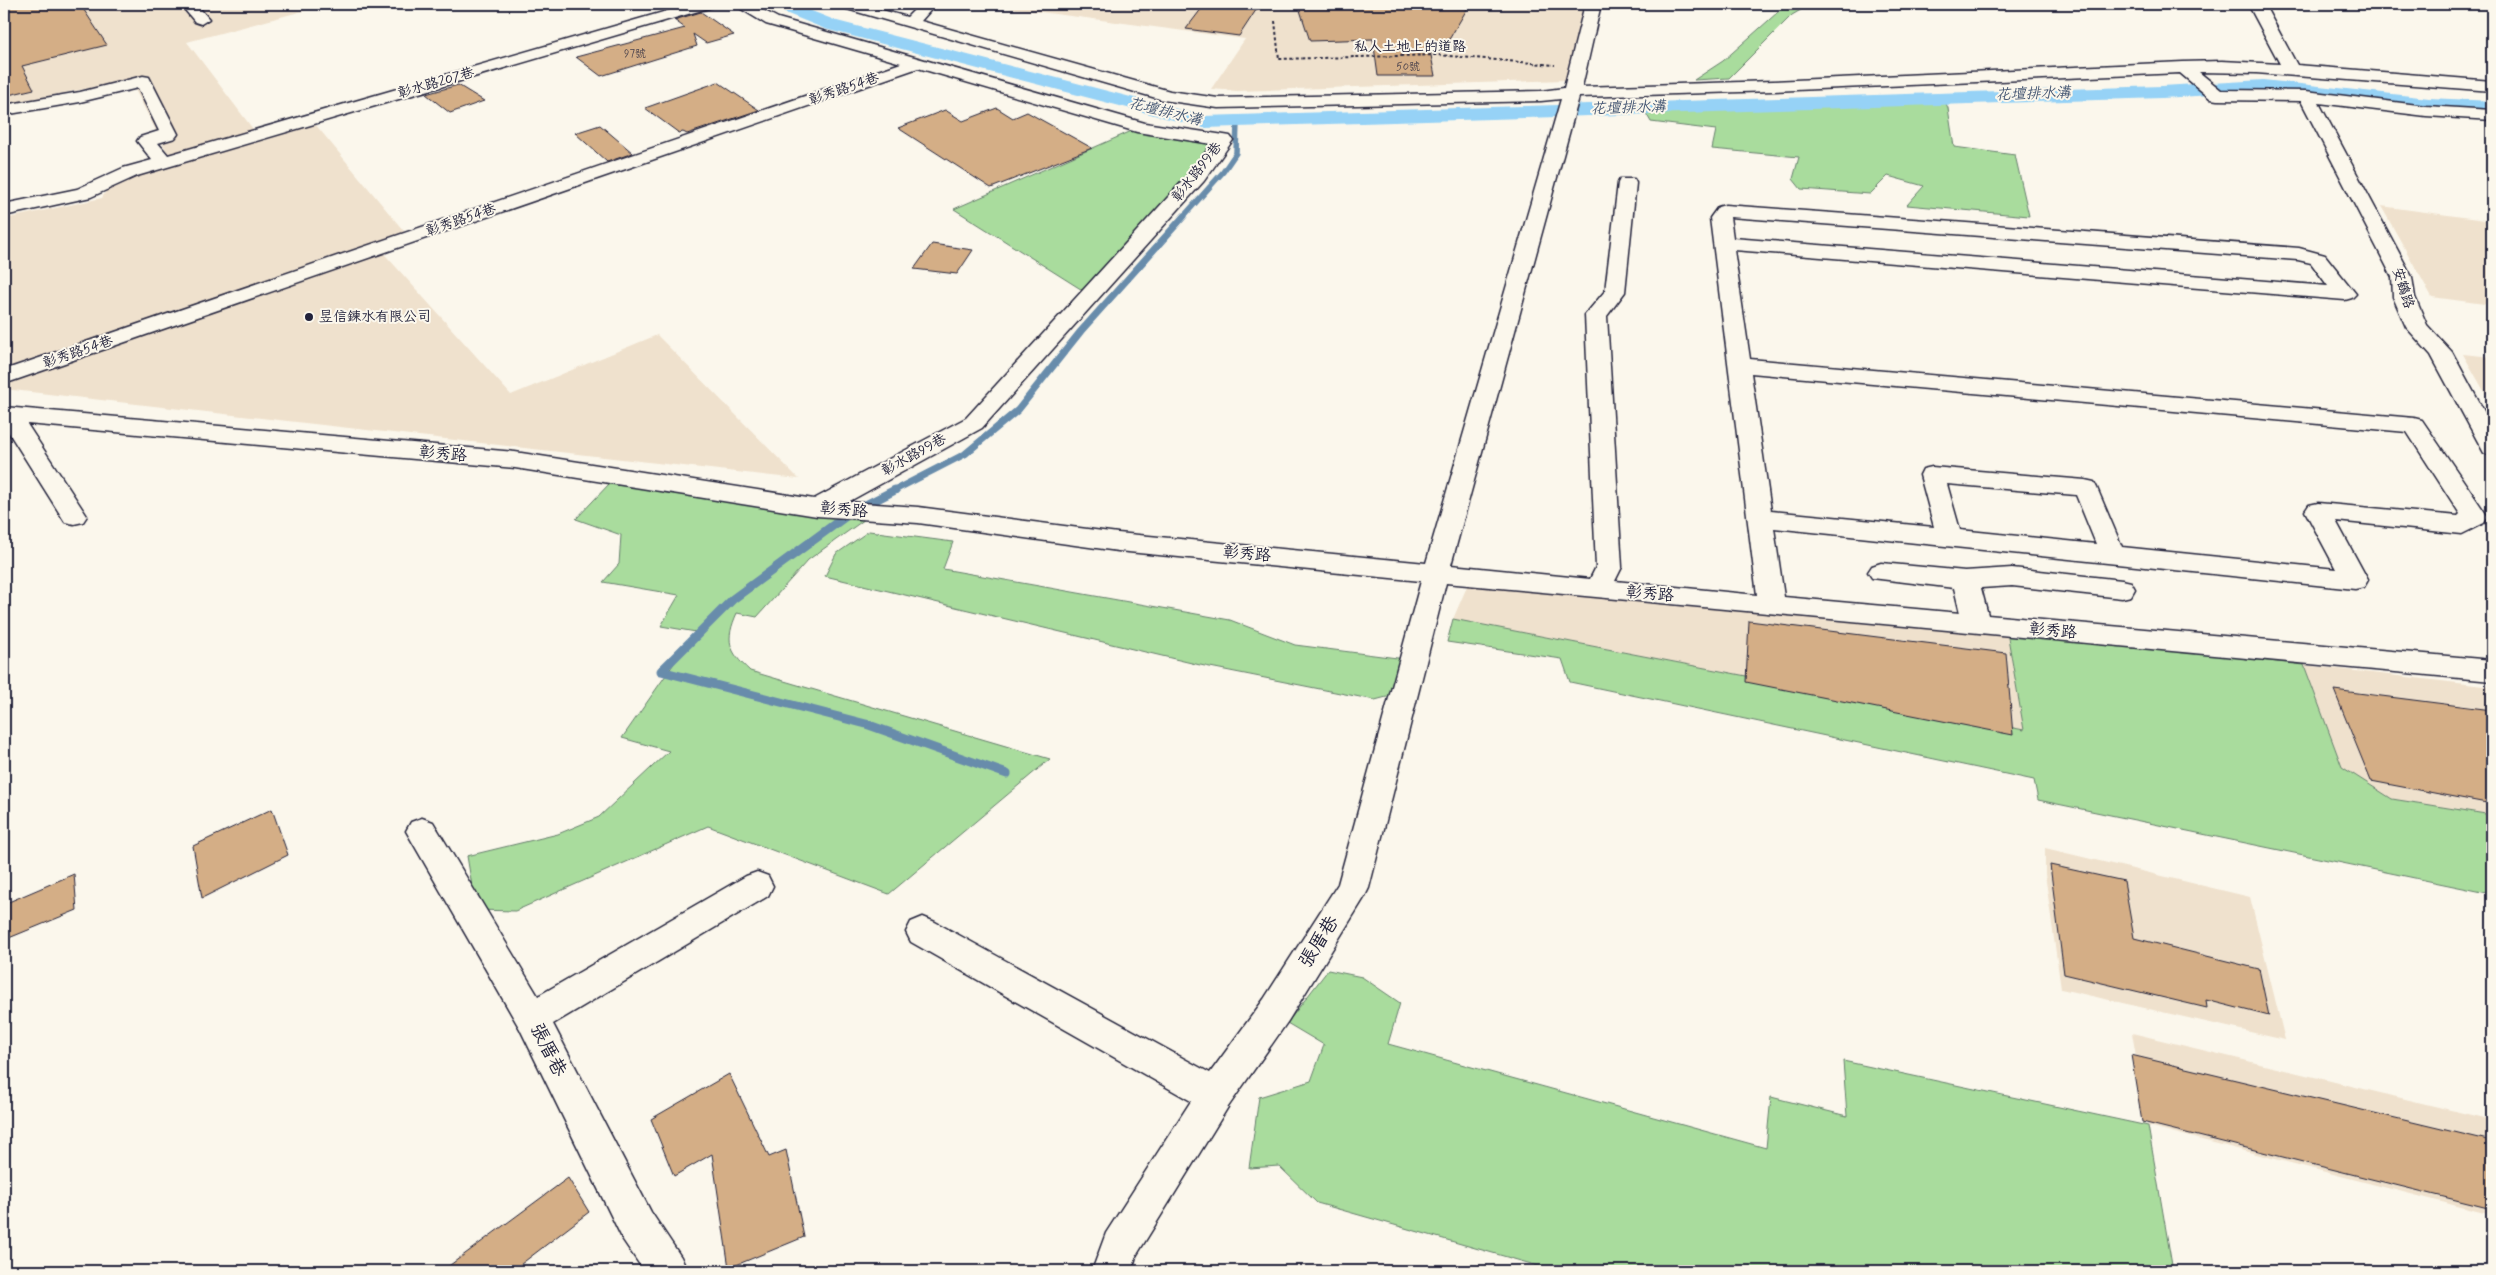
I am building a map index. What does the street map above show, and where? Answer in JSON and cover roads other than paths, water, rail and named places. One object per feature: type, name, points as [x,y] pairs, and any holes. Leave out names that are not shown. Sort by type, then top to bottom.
[{"type":"street","points":[[188,4],[201,19]]},
{"type":"street","name":"彰水路207巷","points":[[4,210],[73,198],[116,181],[130,172],[707,4]]},
{"type":"street","name":"彰水路99巷","points":[[741,4],[772,21],[1143,128],[1224,140],[1197,178],[974,422],[817,508]]},
{"type":"street","points":[[845,4],[1169,96],[1218,103],[1541,96],[1572,92],[1812,84],[2222,66],[2291,68],[2428,83],[2492,86]]},
{"type":"street","points":[[910,23],[928,4]]},
{"type":"street","name":"張厝巷","points":[[1112,1271],[1120,1247],[1215,1094],[1276,1010],[1353,888],[1436,572],[1572,92],[1593,4]]},
{"type":"street","points":[[2256,4],[2291,68]]},
{"type":"street","name":"彰秀路54巷","points":[[4,377],[918,63]]},
{"type":"street","points":[[2183,67],[2217,95],[2306,96],[2426,111],[2492,115]]},
{"type":"street","points":[[4,110],[80,97],[144,81],[169,134],[146,141],[164,162]]},
{"type":"street","name":"安鶴路","points":[[2306,96],[2402,277],[2404,296],[2417,327],[2441,352],[2492,448]]},
{"type":"street","points":[[1598,589],[1609,568],[1596,315],[1615,292],[1627,183]]},
{"type":"street","points":[[1723,244],[2345,294],[2318,259],[2298,254],[1725,211],[1720,218],[1723,244],[1771,604]]},
{"type":"street","points":[[1851,219],[1861,255]]},
{"type":"street","points":[[2008,232],[2022,268]]},
{"type":"street","points":[[1739,365],[2414,425],[2475,517],[2462,525],[2318,511],[2355,580],[1760,518]]},
{"type":"street","points":[[6,414],[74,516]]},
{"type":"street","name":"彰秀路","points":[[6,414],[515,460],[817,508],[918,515],[1118,542],[1598,589],[2492,671]]},
{"type":"street","points":[[1950,538],[1932,475],[2085,488],[2113,555]]},
{"type":"street","points":[[1882,572],[1965,580],[2012,577],[2122,589]]},
{"type":"street","points":[[1965,580],[1974,610],[1974,624]]},
{"type":"street","name":"張厝巷","points":[[422,831],[532,1018],[638,1226],[667,1271]]},
{"type":"street","points":[[532,1018],[757,886]]},
{"type":"street","points":[[923,932],[1215,1094]]},
{"type":"waterway","name":"花壇排水溝","points":[[779,4],[831,25],[1204,122],[2162,92],[2263,86],[2429,104],[2492,107]]},
{"type":"waterway","points":[[1183,217],[1223,172],[1236,153],[1237,122]]},
{"type":"waterway","points":[[893,491],[965,454],[1018,410],[1081,331],[1184,216]]},
{"type":"waterway","points":[[895,490],[850,513],[733,599],[661,671],[866,724],[1007,774]]},
{"type":"place","name":"昱信鍊水有限公司","points":[[309,317]]}]
